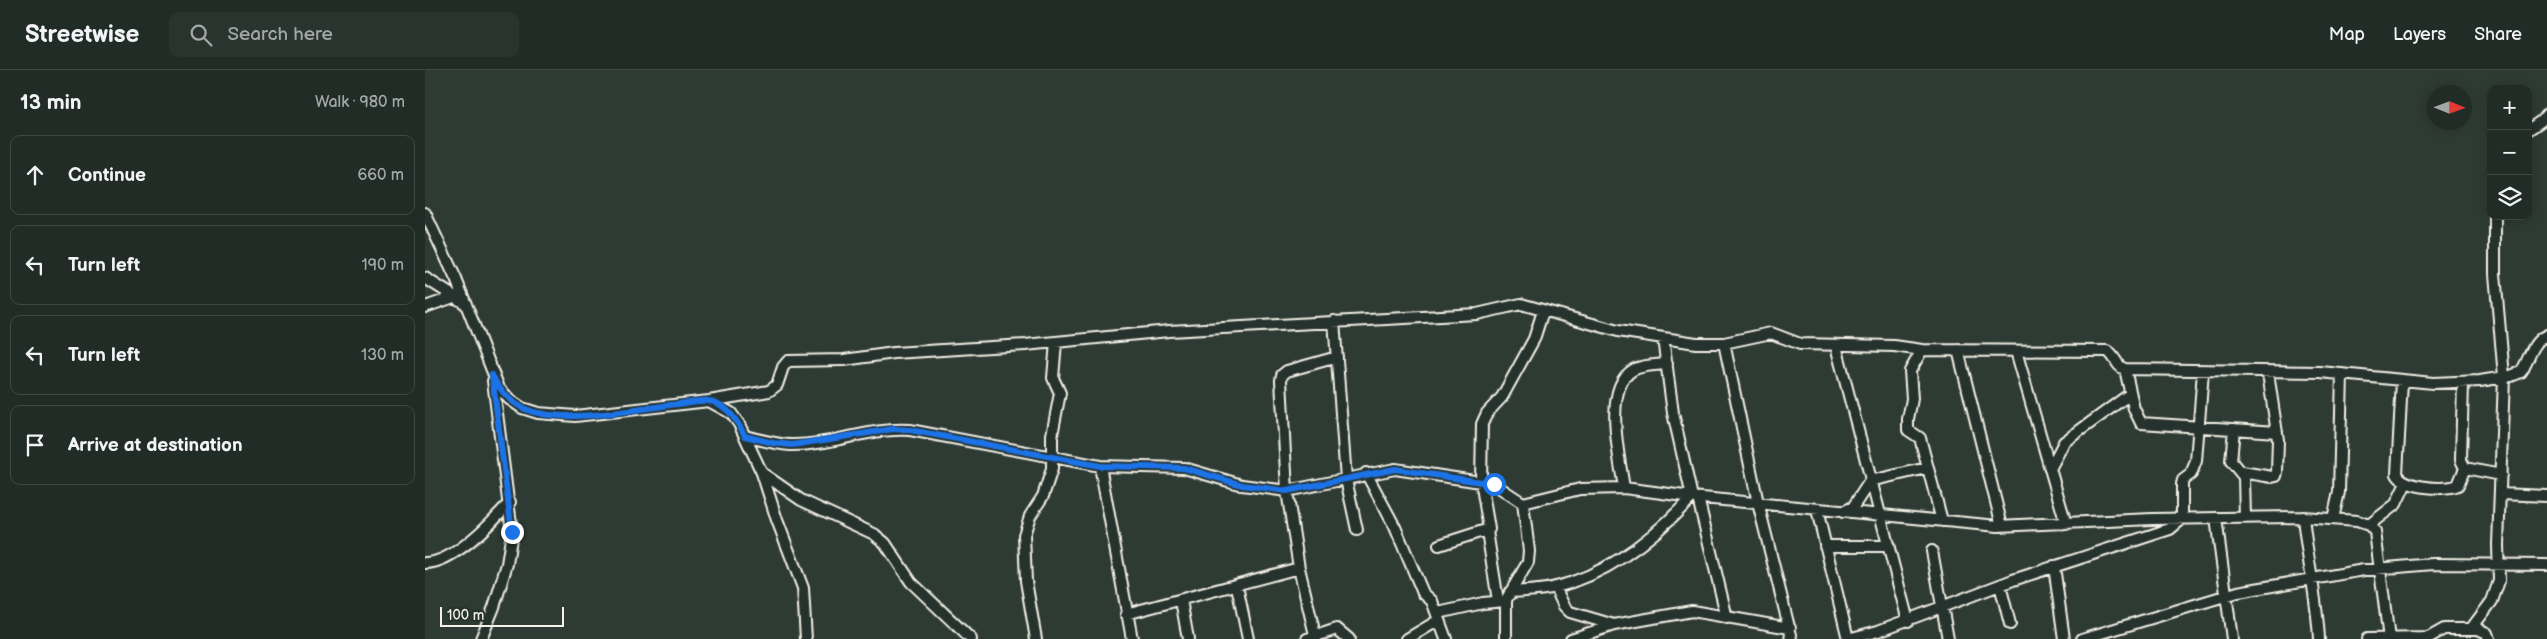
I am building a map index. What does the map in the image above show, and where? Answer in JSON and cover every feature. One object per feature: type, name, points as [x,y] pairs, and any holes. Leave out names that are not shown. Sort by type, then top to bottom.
[{"type":"street","points":[[2532,127],[2547,114]]},
{"type":"street","points":[[425,213],[466,304],[492,375],[499,388],[509,399],[522,408],[538,413],[575,416],[709,401],[769,391],[777,385],[783,367],[788,361],[844,360],[894,353],[1056,342],[1169,331],[1477,314],[1521,304],[1618,331],[1696,343],[1724,344],[1771,333],[1800,344],[1836,346],[1894,346],[1922,350],[2107,351],[2125,369],[2342,374],[2433,383],[2504,378],[2521,372],[2534,345],[2539,338],[2547,334]]},
{"type":"street","points":[[2471,629],[2497,591],[2504,378],[2495,274],[2495,220]]},
{"type":"street","points":[[425,278],[466,304]]},
{"type":"street","points":[[425,306],[454,297]]},
{"type":"street","points":[[1439,545],[1487,531],[1491,526],[1481,481],[1482,424],[1487,413],[1502,397],[1534,339],[1543,311]]},
{"type":"street","points":[[1334,321],[1346,479],[1357,530]]},
{"type":"street","points":[[1663,338],[1673,413],[1727,618]]},
{"type":"street","points":[[1035,639],[1026,581],[1024,536],[1030,516],[1046,488],[1052,468],[1052,435],[1060,393],[1053,378],[1056,342]]},
{"type":"street","points":[[1724,344],[1758,503],[1792,639]]},
{"type":"street","points":[[1836,346],[1908,621]]},
{"type":"street","points":[[1922,350],[1910,372],[1912,404],[1907,423],[1908,430],[1920,438],[1942,521]]},
{"type":"street","points":[[1958,350],[2002,526]]},
{"type":"street","points":[[2017,351],[2066,524]]},
{"type":"street","points":[[1337,357],[1287,371],[1282,375],[1287,491],[1299,568],[1313,638],[1337,629],[1349,639]]},
{"type":"street","points":[[1625,488],[1615,422],[1620,388],[1626,375],[1634,369],[1667,364]]},
{"type":"street","points":[[2125,369],[2137,419],[2141,423],[2277,432]]},
{"type":"street","points":[[1817,510],[1848,639],[1879,635],[1908,621],[2000,585],[2054,566],[2161,534],[2171,529],[2182,519],[2181,484],[2195,466],[2203,371]]},
{"type":"street","points":[[2242,472],[2276,476],[2277,432],[2268,373]]},
{"type":"street","points":[[2333,519],[2339,492],[2342,374]]},
{"type":"street","points":[[481,639],[494,608],[507,564],[512,532],[492,375]]},
{"type":"street","points":[[2401,381],[2397,474],[2406,483],[2453,488],[2458,485],[2465,468],[2461,460],[2463,382]]},
{"type":"street","points":[[2050,469],[2064,442],[2130,394]]},
{"type":"street","points":[[709,401],[731,413],[745,436],[762,474],[803,588],[806,639]]},
{"type":"street","points":[[745,436],[773,443],[792,445],[893,429],[1100,466],[1184,468],[1242,485],[1287,491],[1395,469],[1494,484],[1523,503],[1580,489],[1625,488],[1695,498],[2002,526],[2217,518],[2303,517],[2357,521],[2369,525],[2375,532],[2389,638]]},
{"type":"street","points":[[2234,429],[2231,461],[2242,472],[2245,487],[2245,518]]},
{"type":"street","points":[[1100,466],[1132,639]]},
{"type":"street","points":[[1843,512],[1853,507],[1870,481],[1927,468]]},
{"type":"street","points":[[2465,468],[2501,475]]},
{"type":"street","points":[[762,474],[801,500],[875,534],[885,543],[911,582],[971,639]]},
{"type":"street","points":[[1366,474],[1395,527],[1423,593],[1433,601],[1446,639]]},
{"type":"street","points":[[2369,525],[2396,504],[2406,483]]},
{"type":"street","points":[[2501,494],[2547,496]]},
{"type":"street","points":[[1407,639],[1438,616],[1555,587],[1598,572],[1656,533],[1695,498]]},
{"type":"street","points":[[425,563],[436,562],[484,532],[509,502]]},
{"type":"street","points":[[1505,598],[1527,562],[1529,551],[1523,503]]},
{"type":"street","points":[[2303,517],[2319,639]]},
{"type":"street","points":[[2217,518],[2225,596],[2232,639]]},
{"type":"street","points":[[1487,531],[1505,598],[1506,639]]},
{"type":"street","points":[[1825,546],[1889,546]]},
{"type":"street","points":[[1932,551],[1948,639]]},
{"type":"street","points":[[2082,639],[2225,596],[2311,579],[2381,568],[2433,564],[2547,565]]},
{"type":"street","points":[[2054,566],[2063,639]]},
{"type":"street","points":[[1126,614],[1299,568]]},
{"type":"street","points":[[2000,585],[2011,624]]},
{"type":"street","points":[[1237,586],[1248,639]]},
{"type":"street","points":[[1555,587],[1564,606],[1570,612],[1614,625]]},
{"type":"street","points":[[1181,600],[1188,639]]},
{"type":"street","points":[[1571,639],[1614,625],[1692,610],[1789,628]]},
{"type":"street","points":[[2367,639],[2428,638],[2444,629],[2471,629],[2487,633],[2489,639]]},
{"type":"route","points":[[512,532],[506,473],[492,375],[499,388],[509,399],[522,408],[538,413],[575,416],[709,401],[731,413],[745,436],[773,443],[792,445],[893,429],[910,430],[970,443],[1100,466],[1184,468],[1242,485],[1287,491],[1395,469],[1494,484]]}]
